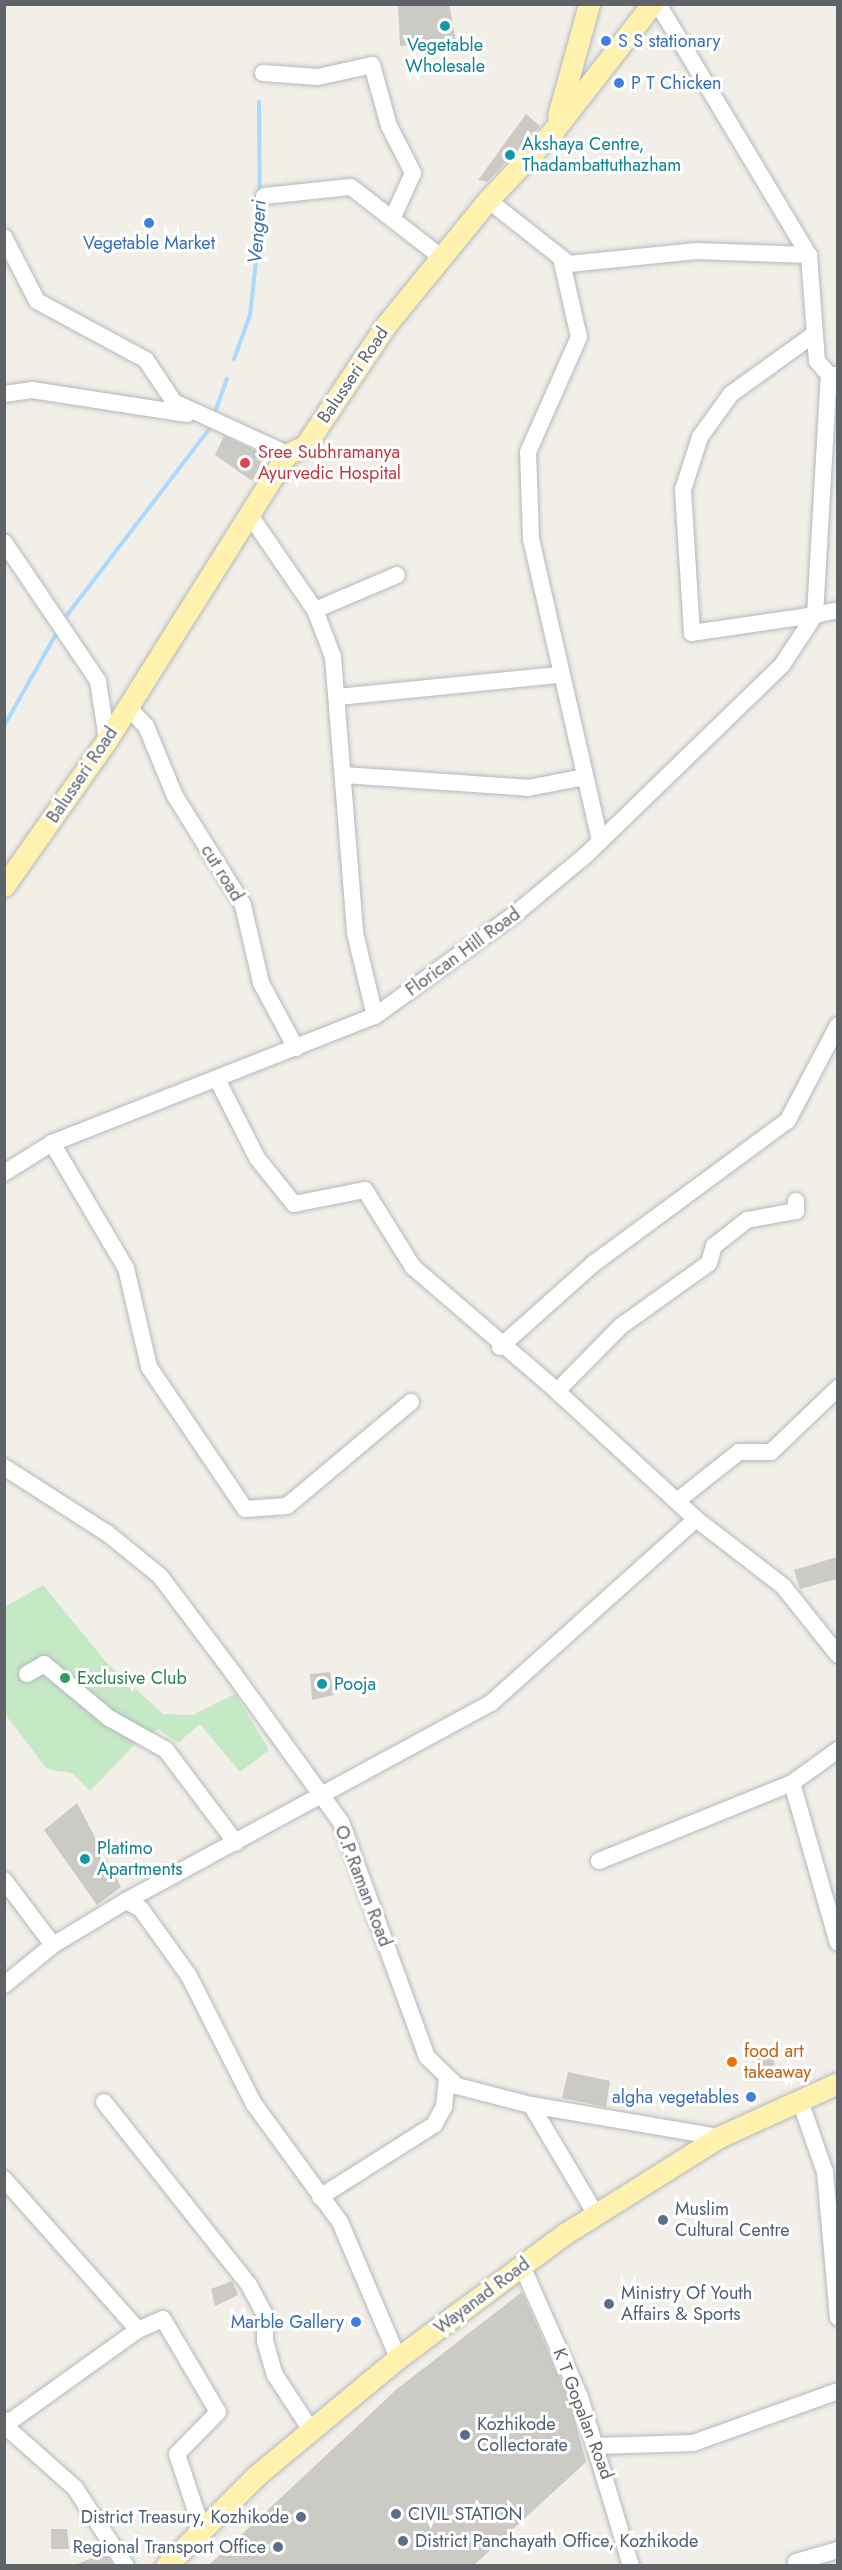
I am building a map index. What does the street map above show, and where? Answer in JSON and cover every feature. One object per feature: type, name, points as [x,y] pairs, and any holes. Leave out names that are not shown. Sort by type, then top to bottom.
[{"type":"main road","points":[[554,130],[589,4]]},
{"type":"main road","name":"Balusseri Road","points":[[4,886],[107,740],[287,454],[305,446],[386,325],[488,200],[554,130],[652,4]]},
{"type":"main road","name":"Wayanad Road","points":[[165,2565],[311,2430],[398,2358],[595,2213],[719,2137],[837,2083]]},
{"type":"street","points":[[658,4],[809,255],[813,335],[817,361],[833,375],[831,495],[815,615]]},
{"type":"street","points":[[263,73],[318,77],[372,65],[389,126],[413,173],[393,217]]},
{"type":"street","points":[[264,196],[351,187],[393,217],[441,257]]},
{"type":"street","points":[[488,200],[569,264],[696,251],[809,255]]},
{"type":"street","points":[[4,237],[38,301],[123,343],[146,360],[174,402],[258,436],[287,454]]},
{"type":"street","points":[[561,258],[579,337],[528,452],[531,539],[560,675],[600,841]]},
{"type":"street","points":[[813,335],[731,394],[700,437],[683,490],[692,633],[837,610]]},
{"type":"street","points":[[4,394],[32,390],[210,418]]},
{"type":"street","points":[[249,514],[315,610],[333,657],[338,697],[355,933],[375,1016]]},
{"type":"street","points":[[4,542],[98,681],[107,740]]},
{"type":"street","points":[[315,610],[397,575]]},
{"type":"street","name":"Florican Hill Road","points":[[4,1173],[52,1143],[375,1016],[515,915],[600,841],[782,665],[815,615]]},
{"type":"street","points":[[338,697],[560,675]]},
{"type":"street","name":"cut road","points":[[128,707],[146,726],[175,796],[243,905],[261,983],[296,1048]]},
{"type":"street","points":[[344,775],[528,788],[584,777]]},
{"type":"street","points":[[500,1347],[593,1264],[788,1120],[837,1024]]},
{"type":"street","points":[[217,1079],[257,1158],[294,1204],[365,1190],[413,1267],[500,1347],[557,1391],[696,1519],[783,1586],[837,1655]]},
{"type":"street","points":[[52,1143],[126,1268],[149,1367],[245,1509],[287,1506],[411,1402]]},
{"type":"street","points":[[557,1391],[621,1326],[709,1263],[714,1246],[747,1220],[796,1211],[796,1201]]},
{"type":"street","points":[[677,1501],[739,1452],[771,1452],[837,1388]]},
{"type":"street","name":"O.P.Raman Road","points":[[4,1467],[107,1533],[160,1576],[323,1797],[341,1822],[427,2057],[447,2077],[457,2086],[531,2105],[719,2137]]},
{"type":"street","points":[[4,1985],[53,1945],[126,1901],[323,1797],[491,1702],[696,1519]]},
{"type":"street","points":[[27,1674],[44,1664],[109,1718],[166,1750],[236,1843]]},
{"type":"street","points":[[599,1861],[792,1783],[837,1750]]},
{"type":"street","points":[[792,1783],[837,1943]]},
{"type":"street","points":[[4,1880],[53,1945]]},
{"type":"street","points":[[126,1901],[141,1909],[189,1976],[244,2086],[349,2240],[368,2298],[398,2358]]},
{"type":"street","points":[[320,2197],[434,2125],[444,2107],[447,2077]]},
{"type":"street","points":[[800,2101],[825,2172],[834,2227],[837,2317]]},
{"type":"street","points":[[104,2102],[249,2285],[265,2315],[265,2341],[275,2375],[311,2430]]},
{"type":"street","points":[[531,2105],[595,2213]]},
{"type":"street","points":[[4,2179],[138,2330]]},
{"type":"street","name":"K T Gopalan Road","points":[[522,2266],[597,2446],[631,2565]]},
{"type":"street","points":[[126,2565],[75,2488],[6,2423],[138,2330],[163,2319],[218,2412],[177,2454],[202,2529]]},
{"type":"street","points":[[597,2446],[693,2443],[837,2394]]},
{"type":"street","points":[[794,2564],[837,2550]]},
{"type":"green space","name":"Exclusive Club","points":[[43,1585],[106,1662],[163,1714],[193,1715],[235,1694],[269,1750],[240,1772],[200,1724],[178,1743],[158,1729],[140,1739],[90,1791],[72,1773],[47,1769],[5,1714],[5,1607]]},
{"type":"building","name":"Vegetable Wholesale","points":[[398,4],[449,4],[456,41],[400,46]]},
{"type":"building","name":"Akshaya Centre, Thadambattuthazham","points":[[526,114],[540,126],[487,182],[478,180]]},
{"type":"building","points":[[224,436],[265,455],[252,481],[215,455]]},
{"type":"building","points":[[837,1557],[837,1579],[800,1589],[794,1570]]},
{"type":"building","name":"Pooja","points":[[330,1672],[334,1695],[312,1700],[310,1674]]},
{"type":"building","name":"Platimo Apartments","points":[[77,1803],[121,1887],[97,1905],[44,1830]]},
{"type":"building","points":[[768,2050],[775,2064],[764,2073],[755,2055]]},
{"type":"building","points":[[568,2072],[610,2081],[606,2107],[562,2098]]},
{"type":"building","points":[[232,2281],[238,2295],[215,2306],[211,2289]]},
{"type":"building","name":"Kozhikode Collectorate","points":[[522,2292],[570,2401],[586,2462],[474,2565],[209,2565],[397,2389]]},
{"type":"building","points":[[51,2529],[67,2529],[69,2549],[51,2549]]},
{"type":"building","points":[[105,2553],[113,2565],[75,2565]]},
{"type":"waterway","name":"Vengeri","points":[[234,359],[250,315],[260,226],[259,102]]},
{"type":"waterway","points":[[216,409],[227,379]]},
{"type":"waterway","name":"Vengeri","points":[[67,615],[209,429]]},
{"type":"waterway","name":"Vengeri","points":[[4,726],[56,634]]},
{"type":"place","name":"Vegetable Wholesale","points":[[445,26]]},
{"type":"place","name":"S S stationary","points":[[606,41]]},
{"type":"place","name":"P T Chicken","points":[[619,83]]},
{"type":"place","name":"Akshaya Centre, Thadambattuthazham","points":[[510,155]]},
{"type":"place","name":"Vegetable Market","points":[[149,223]]},
{"type":"place","name":"Sree Subhramanya Ayurvedic Hospital","points":[[245,463]]},
{"type":"place","name":"Exclusive Club","points":[[65,1678]]},
{"type":"place","name":"Pooja","points":[[322,1684]]},
{"type":"place","name":"Platimo Apartments","points":[[85,1859]]},
{"type":"place","name":"food art takeaway","points":[[732,2062]]},
{"type":"place","name":"algha vegetables","points":[[751,2097]]},
{"type":"place","name":"Muslim Cultural Centre","points":[[663,2220]]},
{"type":"place","name":"Ministry Of Youth Affairs & Sports","points":[[609,2304]]},
{"type":"place","name":"Marble Gallery","points":[[356,2322]]},
{"type":"place","name":"Kozhikode Collectorate","points":[[465,2435]]},
{"type":"place","name":"CIVIL STATION","points":[[396,2514]]},
{"type":"place","name":"District Treasury, Kozhikode","points":[[301,2517]]},
{"type":"place","name":"District Panchayath Office, Kozhikode","points":[[403,2541]]},
{"type":"place","name":"Regional Transport Office","points":[[278,2547]]}]
